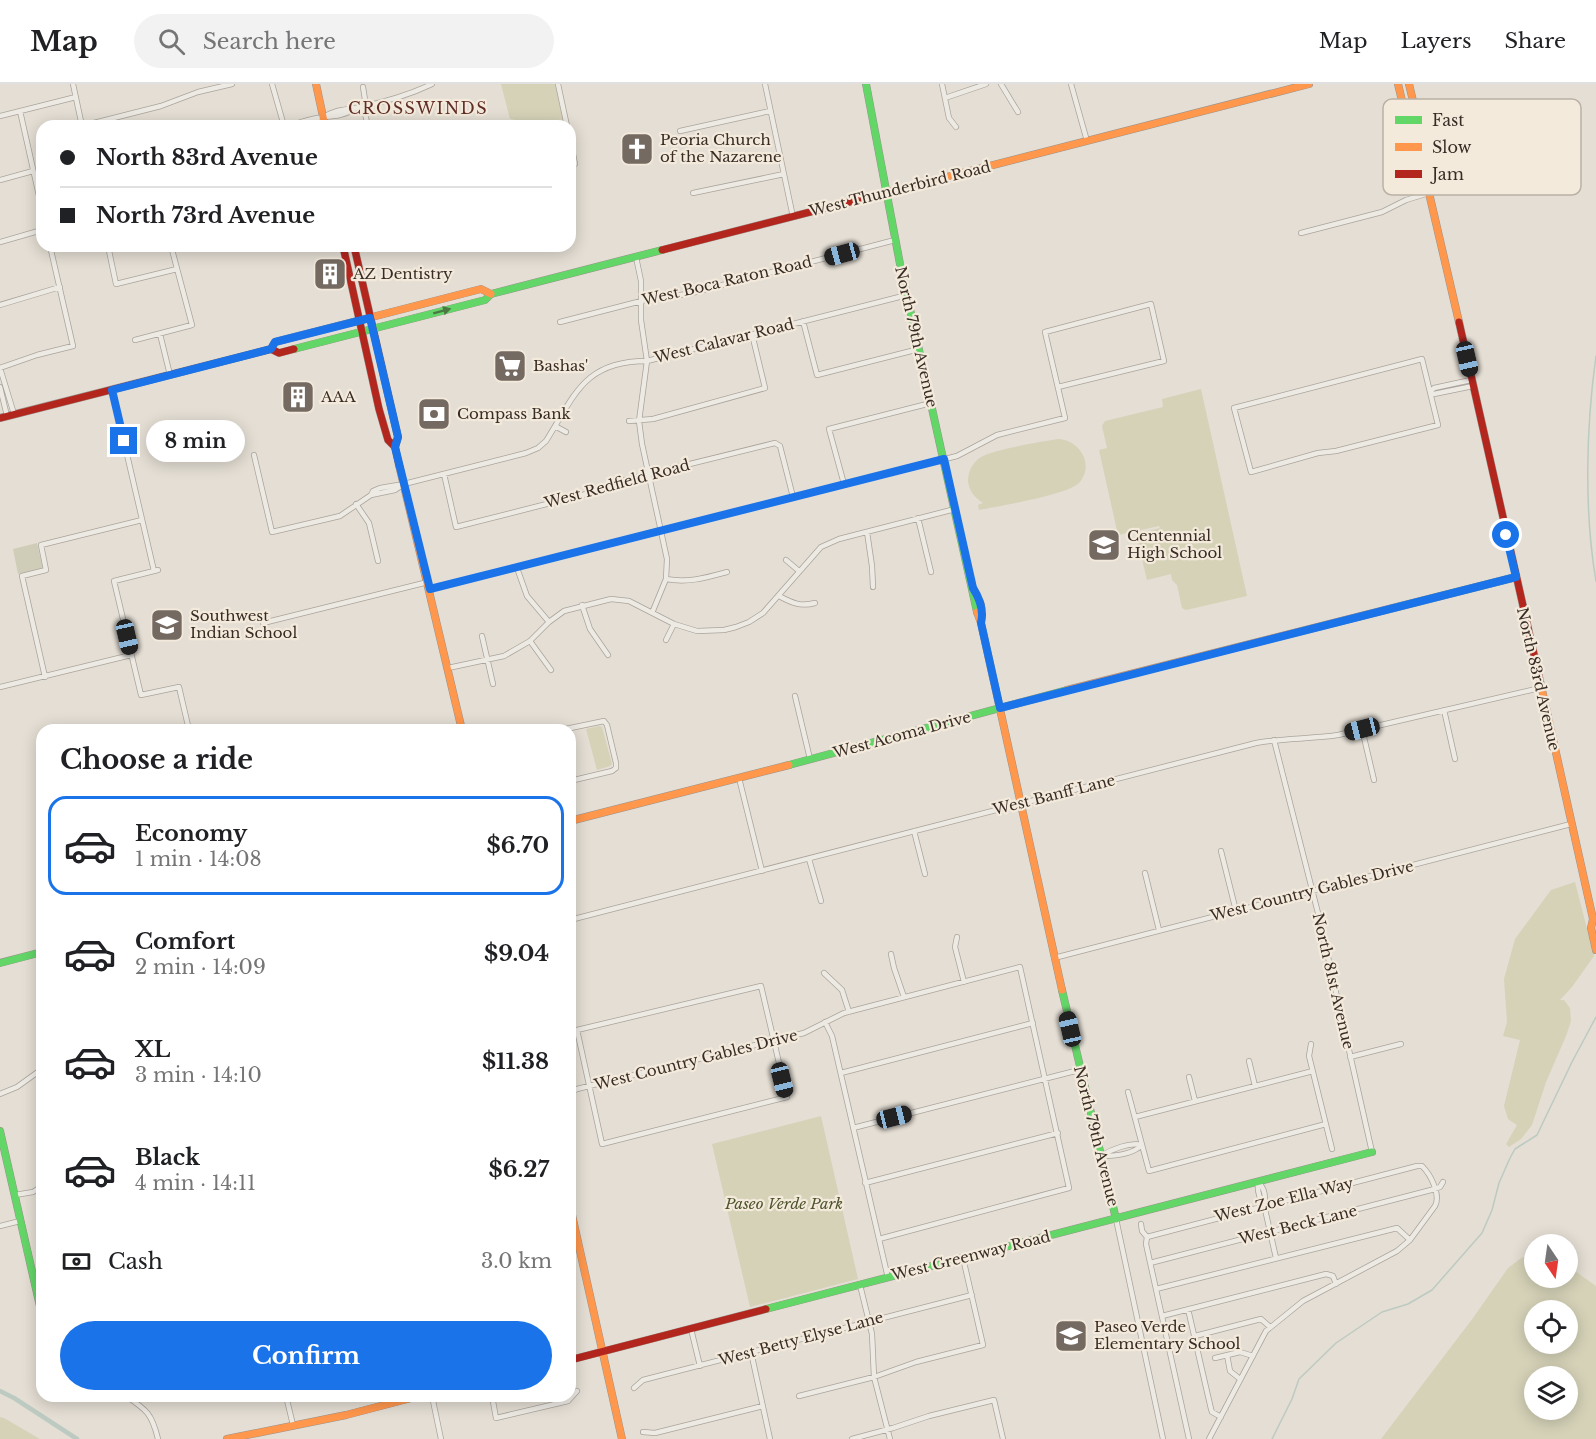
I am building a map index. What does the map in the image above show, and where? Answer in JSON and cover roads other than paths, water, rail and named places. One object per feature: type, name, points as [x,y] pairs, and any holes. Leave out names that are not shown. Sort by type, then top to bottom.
[{"type":"main road","points":[[316,84],[325,120]]},
{"type":"main road","name":"North 79th Avenue","points":[[866,84],[907,295],[973,588],[983,615],[981,623],[1054,958],[1116,1219]]},
{"type":"main road","name":"West Thunderbird Road","points":[[7,416],[271,349],[279,353],[362,333],[485,300],[491,294],[1309,84]]},
{"type":"main road","name":"North 83rd Avenue","points":[[1398,84],[1402,99]]},
{"type":"main road","name":"North 83rd Avenue","points":[[1409,84],[1413,99]]},
{"type":"main road","name":"North 83rd Avenue","points":[[1430,195],[1594,922],[1591,928],[1596,950]]},
{"type":"main road","points":[[344,252],[379,409],[388,440],[395,447]]},
{"type":"main road","points":[[355,252],[398,437],[395,447],[461,724]]},
{"type":"main road","name":"West Thunderbird Road","points":[[271,349],[275,342],[481,290],[491,294]]},
{"type":"main road","name":"West Acoma Drive","points":[[576,819],[1516,577]]},
{"type":"main road","points":[[0,963],[36,954]]},
{"type":"main road","points":[[0,1131],[20,1221],[36,1278]]},
{"type":"main road","name":"West Greenway Road","points":[[576,1358],[1372,1152]]},
{"type":"main road","points":[[576,1232],[622,1439]]},
{"type":"main road","points":[[227,1439],[346,1415],[396,1402]]},
{"type":"street","points":[[73,84],[81,120]]},
{"type":"street","points":[[105,120],[232,84]]},
{"type":"street","points":[[272,84],[283,120]]},
{"type":"street","points":[[311,120],[324,117],[331,112],[405,96],[431,84]]},
{"type":"street","points":[[558,84],[566,120]]},
{"type":"street","points":[[765,84],[793,217]]},
{"type":"street","points":[[942,84],[949,118],[956,127]]},
{"type":"street","points":[[945,98],[986,84]]},
{"type":"street","points":[[1001,84],[1018,112]]},
{"type":"street","points":[[1071,84],[1087,141]]},
{"type":"street","points":[[363,87],[367,120]]},
{"type":"street","points":[[0,116],[76,97]]},
{"type":"street","points":[[20,111],[36,184]]},
{"type":"street","points":[[680,131],[770,111]]},
{"type":"street","points":[[0,180],[33,171]]},
{"type":"street","points":[[693,193],[784,174]]},
{"type":"street","points":[[1300,233],[1386,210],[1423,195]]},
{"type":"street","points":[[0,242],[36,232]]},
{"type":"street","name":"West Boca Raton Road","points":[[560,322],[664,296],[688,294],[895,240]]},
{"type":"street","points":[[51,252],[60,288],[70,356]]},
{"type":"street","points":[[109,252],[116,284],[177,269]]},
{"type":"street","points":[[135,340],[192,326],[173,252]]},
{"type":"street","points":[[636,257],[641,281],[641,320],[646,361],[639,421],[667,560],[666,579],[652,613]]},
{"type":"street","points":[[0,305],[31,294],[60,288]]},
{"type":"street","name":"West Calavar Road","points":[[254,455],[272,532],[336,517],[380,488],[532,451],[543,445],[578,390],[595,373],[614,364],[646,361],[907,295]]},
{"type":"street","points":[[263,623],[429,585],[517,568],[957,456],[997,435],[1065,418],[1045,332],[1152,304],[1164,361],[1058,387]]},
{"type":"street","points":[[803,321],[817,375],[919,349]]},
{"type":"street","points":[[160,334],[170,375]]},
{"type":"street","points":[[629,421],[653,419],[765,388],[752,334]]},
{"type":"street","points":[[7,416],[0,368],[37,355],[70,347]]},
{"type":"street","points":[[1422,359],[1430,392],[1438,424],[1251,472],[1234,408],[1422,359]]},
{"type":"street","points":[[1430,392],[1434,388],[1445,389],[1472,383]]},
{"type":"street","points":[[0,387],[7,416]]},
{"type":"street","points":[[112,390],[156,571],[114,581],[141,695],[179,687],[188,724]]},
{"type":"street","points":[[843,484],[829,429],[931,403]]},
{"type":"street","points":[[555,426],[566,432]]},
{"type":"street","name":"West Redfield Road","points":[[444,474],[456,527],[594,492],[625,480],[778,444],[793,497]]},
{"type":"street","points":[[356,504],[369,523],[378,561]]},
{"type":"street","points":[[448,668],[504,656],[530,641],[564,611],[611,599],[629,601],[674,624],[705,632],[736,627],[756,619],[779,596],[820,547],[839,538],[955,509]]},
{"type":"street","points":[[918,518],[931,572]]},
{"type":"street","points":[[45,677],[22,576],[46,570],[40,545],[142,520]]},
{"type":"street","points":[[867,532],[873,587]]},
{"type":"street","points":[[786,560],[799,571]]},
{"type":"street","points":[[517,568],[527,596],[549,622]]},
{"type":"street","points":[[666,579],[683,582],[701,580],[726,572]]},
{"type":"street","points":[[779,596],[794,604],[806,606],[815,603]]},
{"type":"street","points":[[582,605],[590,628],[608,655]]},
{"type":"street","points":[[666,640],[674,624]]},
{"type":"street","points":[[482,636],[493,684]]},
{"type":"street","points":[[530,641],[551,670]]},
{"type":"street","points":[[0,687],[131,656]]},
{"type":"street","name":"West Banff Lane","points":[[576,918],[1274,740],[1322,738],[1540,688]]},
{"type":"street","points":[[795,696],[810,759]]},
{"type":"street","points":[[1444,710],[1455,759]]},
{"type":"street","points":[[576,727],[604,721],[607,725],[616,768],[576,780]]},
{"type":"street","points":[[1362,729],[1374,780]]},
{"type":"street","name":"North 81st Avenue","points":[[1274,740],[1313,891],[1372,1152]]},
{"type":"street","points":[[739,778],[762,871]]},
{"type":"street","name":"West Country Gables Drive","points":[[1054,958],[1571,824]]},
{"type":"street","points":[[914,831],[926,874]]},
{"type":"street","points":[[1221,851],[1236,911]]},
{"type":"street","points":[[809,859],[821,901]]},
{"type":"street","points":[[1145,873],[1160,930]]},
{"type":"street","points":[[957,937],[955,947],[964,981]]},
{"type":"street","points":[[891,954],[904,997]]},
{"type":"street","name":"West Country Gables Drive","points":[[577,1089],[804,1033],[849,1012],[1020,967],[1033,1023]]},
{"type":"street","points":[[824,973],[842,990],[849,1012]]},
{"type":"street","points":[[761,986],[773,1040],[787,1097],[602,1144],[577,1030],[761,986]]},
{"type":"street","points":[[825,1022],[832,1036],[888,1278]]},
{"type":"street","points":[[841,1073],[1033,1023],[1069,1188],[879,1239]]},
{"type":"street","points":[[1311,1044],[1310,1056],[1332,1149]]},
{"type":"street","points":[[1350,1057],[1401,1044]]},
{"type":"street","points":[[1249,1061],[1255,1086]]},
{"type":"street","points":[[853,1128],[1079,1070]]},
{"type":"street","points":[[1135,1117],[1313,1071]]},
{"type":"street","points":[[0,1094],[17,1087],[36,1073]]},
{"type":"street","points":[[1189,1077],[1195,1101]]},
{"type":"street","points":[[1128,1092],[1149,1171],[1326,1124]]},
{"type":"street","points":[[865,1183],[1058,1133]]},
{"type":"street","points":[[1101,1156],[1127,1152],[1138,1149],[1142,1145]]},
{"type":"street","name":"West Zoe Ella Way","points":[[1147,1237],[1422,1166],[1435,1189]]},
{"type":"street","points":[[1258,1182],[1260,1199],[1264,1205],[1276,1258]]},
{"type":"street","name":"West Beck Lane","points":[[1150,1263],[1435,1189],[1443,1182]]},
{"type":"street","points":[[1209,1439],[1263,1334],[1303,1300],[1391,1256],[1410,1240],[1437,1203],[1435,1189]]},
{"type":"street","points":[[15,1196],[36,1190]]},
{"type":"street","name":"North 79th Avenue","points":[[1116,1219],[1163,1439]]},
{"type":"street","points":[[0,1226],[20,1221]]},
{"type":"street","points":[[1141,1224],[1142,1231],[1147,1237],[1146,1244],[1189,1439]]},
{"type":"street","points":[[1156,1289],[1397,1228],[1410,1240]]},
{"type":"street","points":[[799,1396],[983,1345],[963,1258]]},
{"type":"street","points":[[1162,1316],[1326,1274],[1333,1276],[1336,1284]]},
{"type":"street","points":[[860,1285],[873,1341],[874,1377],[890,1439]]},
{"type":"street","name":"West Betty Elyse Lane","points":[[634,1388],[643,1380],[972,1295]]},
{"type":"street","points":[[1188,1309],[1210,1409],[1221,1417]]},
{"type":"street","points":[[1195,1336],[1261,1319],[1265,1320],[1270,1327]]},
{"type":"street","points":[[691,1329],[700,1366]]},
{"type":"street","points":[[751,1352],[770,1439]]},
{"type":"street","points":[[1215,1358],[1244,1352],[1252,1356]]},
{"type":"street","points":[[1227,1355],[1230,1371],[1240,1379]]},
{"type":"street","points":[[852,1439],[994,1400],[1003,1439]]},
{"type":"street","points":[[287,1402],[293,1425]]},
{"type":"street","points":[[433,1402],[441,1439]]},
{"type":"street","points":[[493,1402],[496,1418],[564,1402]]},
{"type":"street","points":[[136,1403],[152,1417],[158,1439]]},
{"type":"street","points":[[643,1432],[655,1433],[763,1406]]},
{"type":"waterway","points":[[1596,356],[1588,440],[1588,498],[1596,581]]},
{"type":"waterway","points":[[1272,1439],[1292,1399],[1299,1379],[1336,1343],[1382,1312],[1408,1304],[1432,1290],[1482,1233],[1510,1158],[1515,1149],[1537,1135],[1596,1017]]},
{"type":"waterway","points":[[0,1391],[77,1439]]},
{"type":"place","name":"Peoria Church of the Nazarene","points":[[637,149]]},
{"type":"place","name":"AZ Dentistry","points":[[330,274]]},
{"type":"place","name":"Bashas'","points":[[510,366]]},
{"type":"place","name":"AAA","points":[[298,397]]},
{"type":"place","name":"Compass Bank","points":[[434,414]]},
{"type":"place","name":"Centennial High School","points":[[1104,545]]},
{"type":"place","name":"Southwest Indian School","points":[[167,625]]},
{"type":"place","name":"Paseo Verde Elementary School","points":[[1071,1336]]},
{"type":"district","name":"CROSSWINDS","points":[[418,108]]},
{"type":"park label","name":"Paseo Verde Park","points":[[784,1204]]}]
